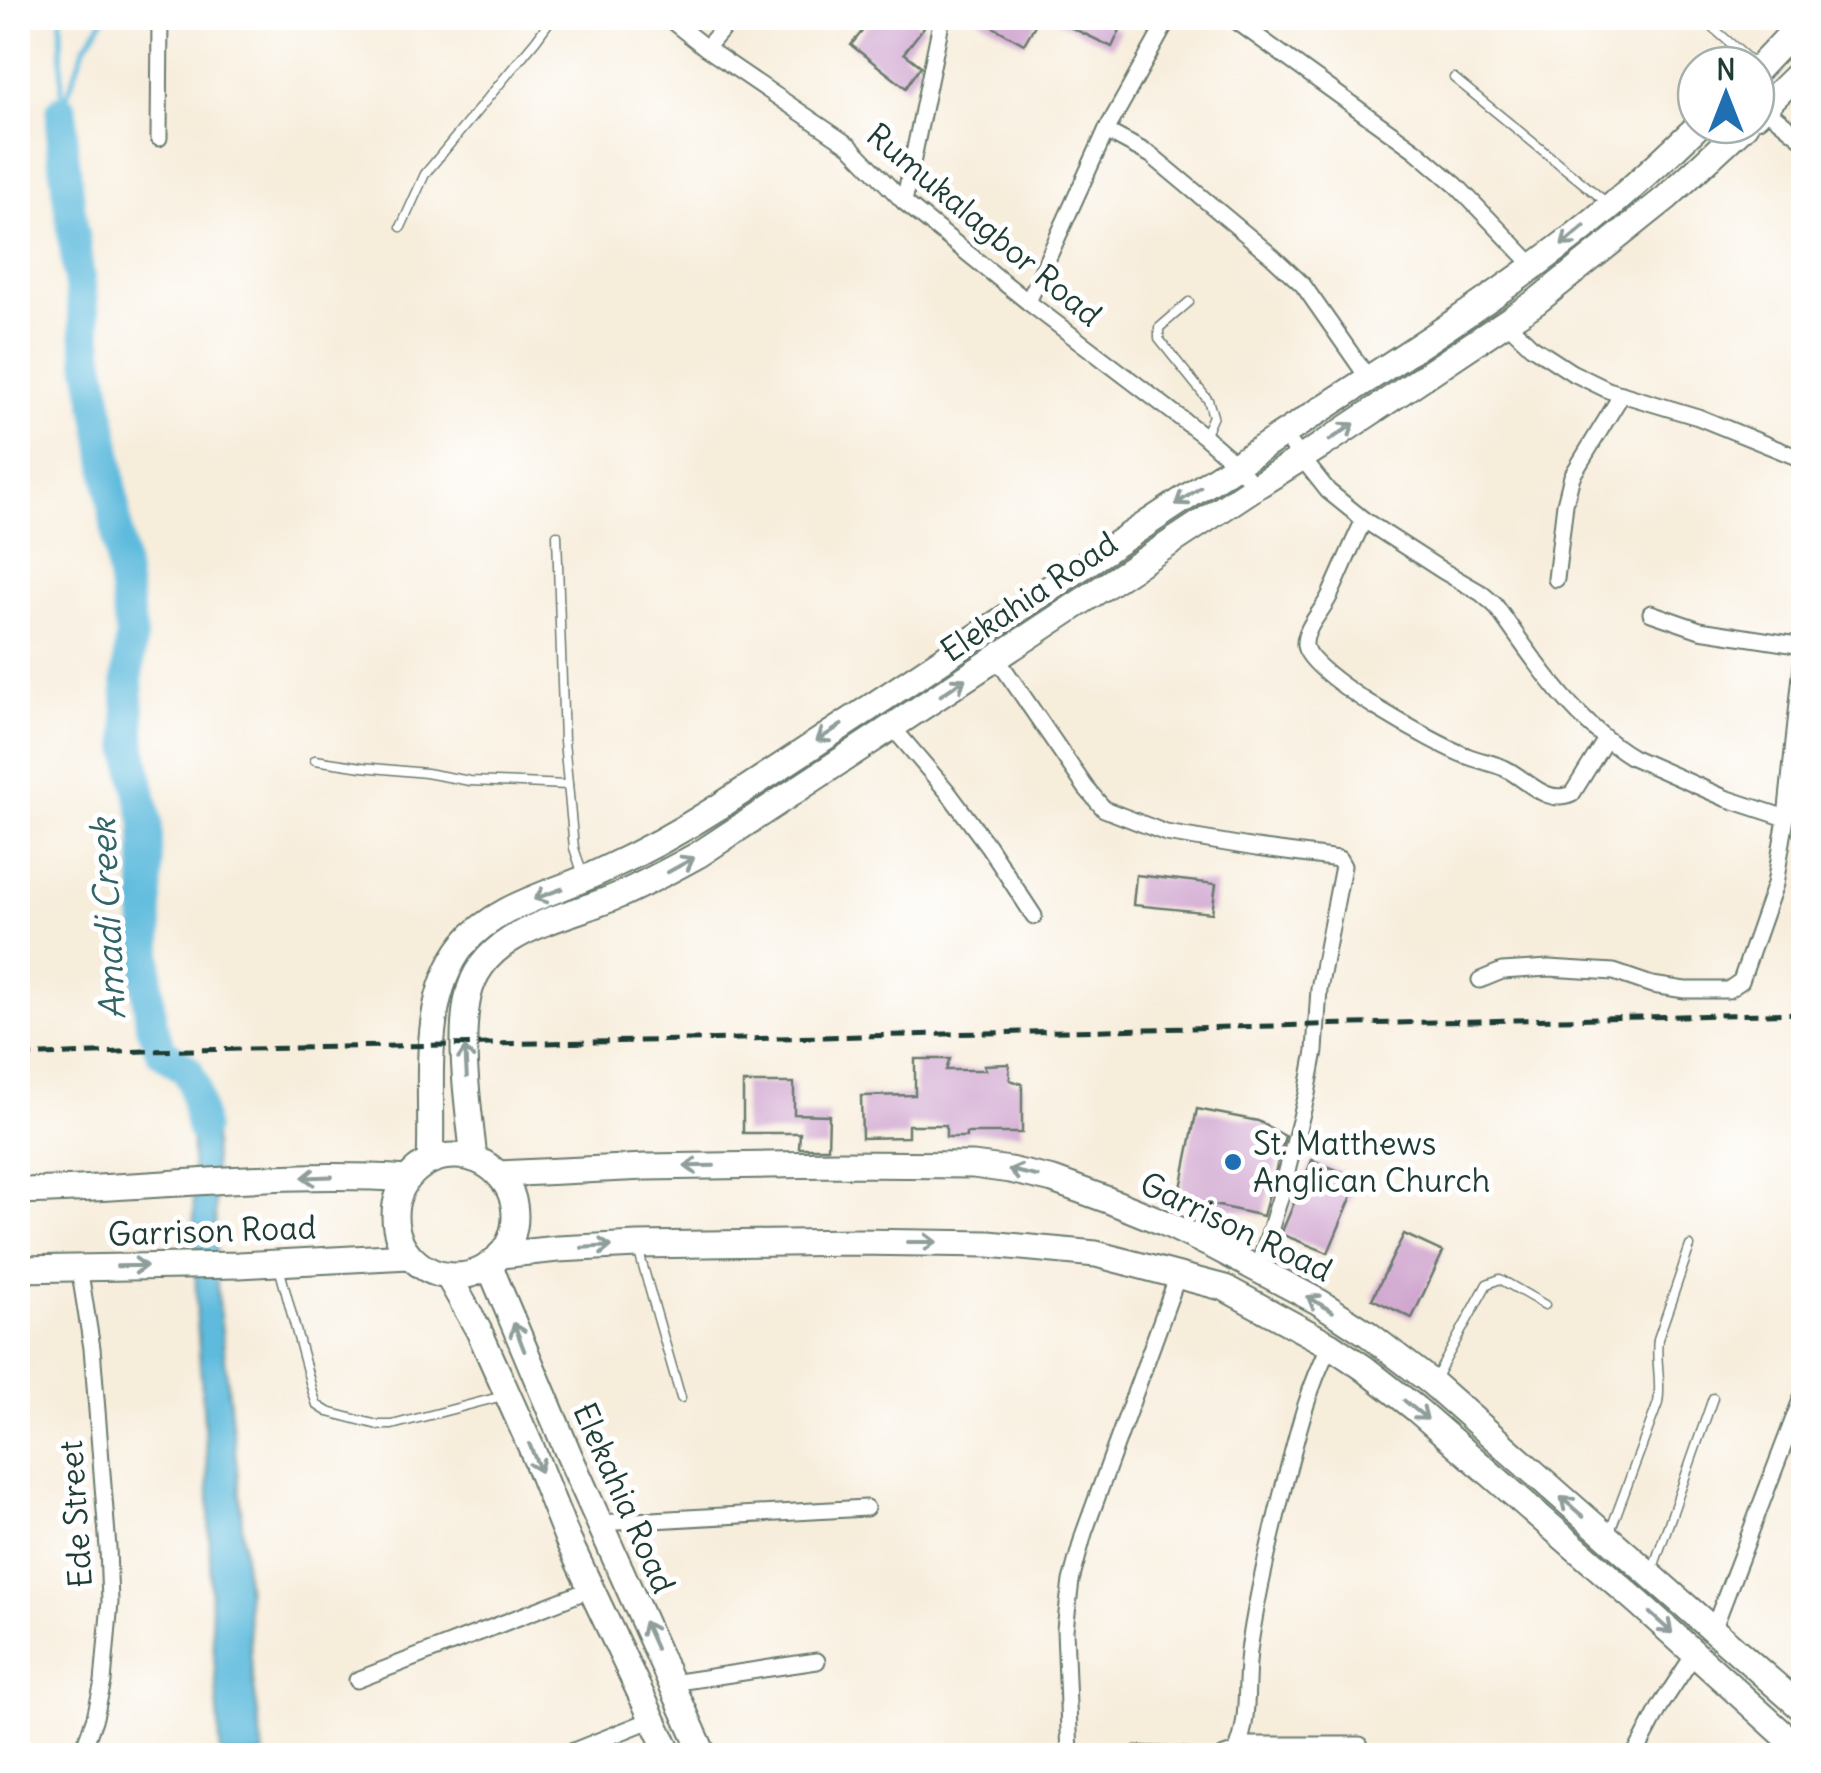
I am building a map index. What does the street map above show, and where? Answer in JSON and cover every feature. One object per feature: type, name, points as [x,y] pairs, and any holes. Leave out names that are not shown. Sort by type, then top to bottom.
[{"type":"main road","points":[[1776,47],[1804,20]]},
{"type":"main road","name":"Elekahia Road","points":[[1776,95],[1804,68]]},
{"type":"main road","name":"Elekahia Road","points":[[430,1161],[436,1005],[454,958],[466,942],[521,905],[656,844],[718,808],[1534,266],[1677,145]]},
{"type":"main road","name":"Elekahia Road","points":[[474,1159],[464,1026],[468,994],[492,954],[515,936],[652,881],[892,728],[1536,302],[1653,208],[1723,145]]},
{"type":"main road","points":[[444,1157],[474,1159],[498,1174],[507,1186],[515,1214],[509,1243],[495,1260],[477,1272],[448,1276],[409,1256],[398,1237],[394,1216],[398,1196],[407,1179],[430,1161],[444,1157]]},
{"type":"main road","name":"Garrison Road","points":[[498,1174],[646,1167],[973,1165],[1053,1180],[1166,1223],[1335,1313],[1432,1382],[1804,1710]]},
{"type":"main road","name":"Garrison Road","points":[[18,1191],[362,1176],[407,1179]]},
{"type":"main road","name":"Garrison Road","points":[[495,1260],[558,1249],[637,1245],[989,1244],[1096,1254],[1225,1288],[1364,1368],[1486,1468],[1695,1653],[1801,1753]]},
{"type":"main road","name":"Garrison Road","points":[[18,1269],[409,1256]]},
{"type":"main road","name":"Elekahia Road","points":[[495,1260],[530,1365],[704,1756]]},
{"type":"main road","name":"Elekahia Road","points":[[448,1276],[479,1331],[591,1590],[670,1756]]},
{"type":"street","points":[[158,138],[160,18]]},
{"type":"street","name":"Rumukalagbor Road","points":[[668,18],[850,146],[904,202],[1204,436],[1236,464],[1254,487]]},
{"type":"street","points":[[706,48],[732,18]]},
{"type":"street","points":[[904,202],[942,18]]},
{"type":"street","points":[[1028,302],[1106,131],[1168,18]]},
{"type":"street","points":[[1232,18],[1415,150],[1456,185],[1534,266]]},
{"type":"street","points":[[1776,126],[1804,140]]},
{"type":"street","points":[[1106,131],[1151,155],[1272,256],[1302,286],[1368,378]]},
{"type":"street","points":[[1506,322],[1531,346],[1608,390],[1698,418],[1804,460]]},
{"type":"street","points":[[1556,580],[1572,476],[1622,394]]},
{"type":"street","points":[[1283,434],[1328,491],[1364,520],[1481,592],[1495,605],[1566,700],[1606,739],[1648,764],[1725,798],[1786,818]]},
{"type":"street","points":[[1364,520],[1307,635],[1306,649],[1315,663],[1402,724],[1469,757],[1514,773],[1550,796],[1572,794],[1606,739]]},
{"type":"street","points":[[1480,980],[1502,971],[1549,968],[1614,972],[1652,985],[1686,990],[1715,991],[1735,987],[1742,981],[1774,884],[1786,818],[1804,646],[1700,630],[1651,613]]},
{"type":"street","points":[[996,658],[1104,809],[1166,833],[1339,859],[1343,866],[1319,990],[1307,1094],[1258,1270]]},
{"type":"street","points":[[892,728],[968,818],[1034,916]]},
{"type":"street","name":"Ede Street","points":[[78,1267],[92,1348],[110,1602],[103,1682],[81,1756]]},
{"type":"street","points":[[1070,1756],[1065,1628],[1072,1581],[1084,1534],[1178,1276]]},
{"type":"street","points":[[1224,1756],[1236,1752],[1243,1737],[1249,1649],[1263,1567],[1302,1417],[1330,1345]]},
{"type":"street","points":[[1713,1630],[1804,1392]]},
{"type":"street","points":[[600,1523],[866,1508]]},
{"type":"street","points":[[357,1680],[591,1590]]},
{"type":"street","points":[[1632,1756],[1695,1653]]},
{"type":"street","points":[[672,1683],[817,1660]]},
{"type":"street","points":[[561,1756],[653,1719]]},
{"type":"street","points":[[1239,1745],[1360,1745]]},
{"type":"street","points":[[1138,1754],[1184,1756]]},
{"type":"lane","points":[[401,227],[425,174],[552,18]]},
{"type":"lane","points":[[1702,18],[1732,45]]},
{"type":"lane","points":[[1454,78],[1610,205]]},
{"type":"lane","points":[[1189,302],[1157,333],[1208,400],[1213,416],[1204,436]]},
{"type":"lane","points":[[557,536],[564,741],[574,848],[584,879]]},
{"type":"lane","points":[[315,760],[470,781],[568,785]]},
{"type":"lane","points":[[637,1245],[681,1398]]},
{"type":"lane","points":[[1608,1538],[1658,1403],[1658,1339],[1690,1246]]},
{"type":"lane","points":[[278,1262],[318,1405],[328,1412],[392,1425],[507,1394]]},
{"type":"lane","points":[[1432,1382],[1487,1284],[1500,1280],[1545,1305]]},
{"type":"lane","points":[[1650,1576],[1713,1398]]},
{"type":"water","points":[[198,1084],[213,1132],[217,1287],[240,1496],[252,1674],[264,1755],[221,1755],[197,1319],[190,1085]]},
{"type":"building","points":[[873,18],[912,18],[924,27],[904,53],[921,66],[906,88],[851,45]]},
{"type":"building","points":[[977,18],[1039,18],[1024,44]]},
{"type":"building","points":[[1051,18],[1094,18],[1120,30],[1112,47]]},
{"type":"building","points":[[1136,875],[1216,884],[1212,913],[1133,905]]},
{"type":"building","points":[[915,1059],[950,1059],[946,1070],[986,1070],[984,1065],[1009,1064],[1010,1080],[1022,1084],[1022,1133],[946,1137],[946,1125],[908,1125],[908,1137],[862,1138],[861,1096],[915,1095]]},
{"type":"building","points":[[743,1083],[794,1083],[794,1114],[829,1115],[828,1148],[799,1148],[800,1133],[743,1133]]},
{"type":"building","name":"St. Matthews Anglican Church","points":[[1197,1109],[1258,1121],[1285,1136],[1263,1216],[1197,1201],[1181,1188]]},
{"type":"building","points":[[1312,1160],[1359,1179],[1328,1253],[1281,1234]]},
{"type":"building","points":[[1404,1234],[1443,1252],[1412,1318],[1372,1299]]},
{"type":"waterway","points":[[61,18],[62,104]]},
{"type":"waterway","name":"Amadi Creek","points":[[62,111],[84,48],[104,18]]},
{"type":"waterway","name":"Amadi Creek","points":[[62,111],[62,147],[89,356],[131,636],[127,681],[131,747],[147,825],[147,985],[151,1025],[161,1051],[187,1070],[194,1085],[201,1127]]},
{"type":"railway","points":[[18,1056],[1804,1013]]},
{"type":"place","name":"St. Matthews Anglican Church","points":[[1233,1162]]}]
